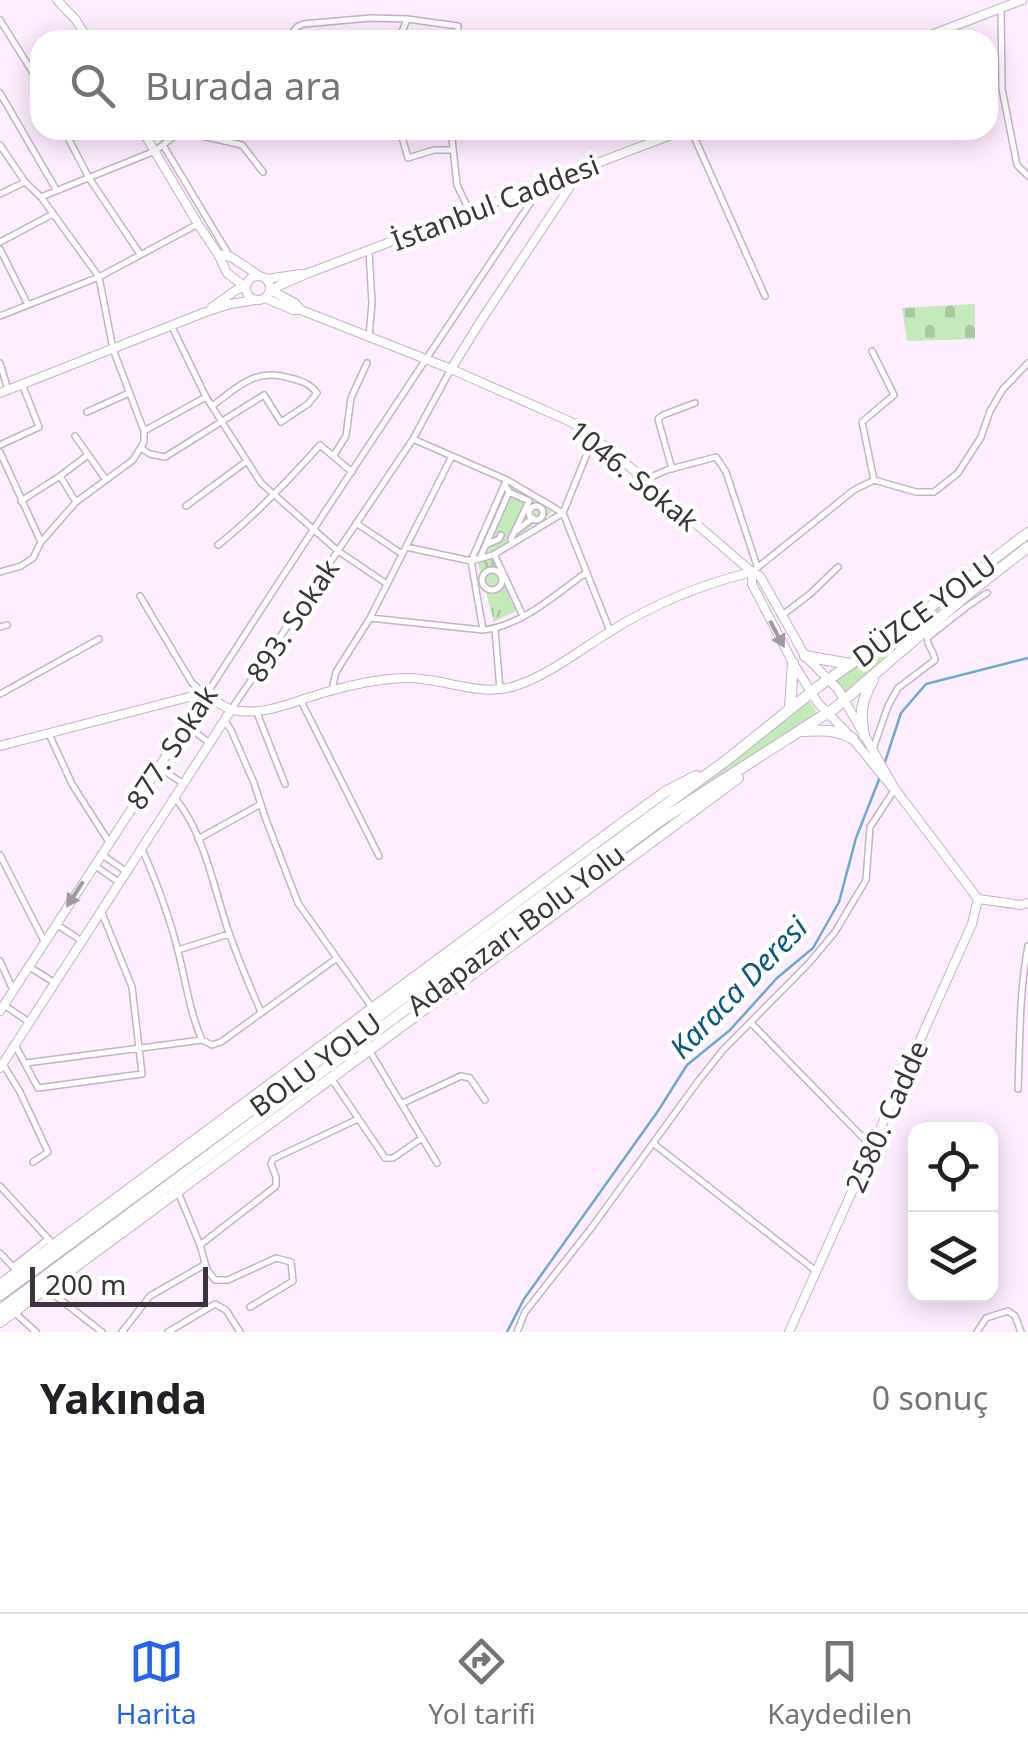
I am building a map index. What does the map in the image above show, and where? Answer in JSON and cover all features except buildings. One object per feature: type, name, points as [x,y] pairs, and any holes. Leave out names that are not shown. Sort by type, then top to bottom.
[{"type":"highway","name":"DÜZCE YOLU","points":[[819,686],[1028,532]]},
{"type":"highway","name":"Adapazarı-Bolu Yolu","points":[[0,1310],[664,818],[826,714],[1028,547]]},
{"type":"highway","points":[[805,656],[850,664]]},
{"type":"highway","points":[[790,708],[793,663]]},
{"type":"highway","points":[[800,731],[827,730],[858,736],[863,698],[876,675]]},
{"type":"highway","name":"BOLU YOLU","points":[[0,1289],[728,759],[819,686]]},
{"type":"highway","points":[[0,1320],[677,825],[769,751]]},
{"type":"highway","points":[[0,1289],[16,1269],[51,1242],[665,792],[728,759]]},
{"type":"highway","points":[[0,1320],[33,1298]]},
{"type":"street","points":[[57,0],[82,30]]},
{"type":"street","points":[[949,30],[1022,0]]},
{"type":"street","points":[[1001,8],[1002,89],[1017,165],[1028,176]]},
{"type":"street","points":[[295,30],[303,24],[371,18],[458,26],[458,30]]},
{"type":"street","points":[[403,30],[407,19]]},
{"type":"street","points":[[0,20],[30,68]]},
{"type":"street","points":[[0,93],[58,190]]},
{"type":"street","points":[[69,140],[89,178],[140,254]]},
{"type":"street","points":[[151,140],[231,257]]},
{"type":"street","points":[[41,197],[159,148],[169,140]]},
{"type":"street","points":[[229,140],[242,145],[263,172]]},
{"type":"street","points":[[403,140],[408,158],[434,150],[452,150]]},
{"type":"street","points":[[452,140],[458,185],[470,212]]},
{"type":"street","name":"İstanbul Caddesi","points":[[4,391],[230,304],[263,296],[306,274],[661,140]]},
{"type":"street","points":[[693,140],[765,296]]},
{"type":"street","points":[[0,145],[99,277],[113,350],[144,430],[142,448],[133,460],[76,502],[33,558],[0,572]]},
{"type":"street","points":[[159,148],[227,273],[228,282],[216,304]]},
{"type":"street","name":"893. Sokak","points":[[2,1066],[224,721],[413,439],[482,318],[581,170]]},
{"type":"street","points":[[0,194],[24,182]]},
{"type":"street","name":"877. Sokak","points":[[2,1008],[312,528],[542,184]]},
{"type":"street","points":[[28,305],[0,245],[53,214]]},
{"type":"street","points":[[0,316],[99,277],[198,224]]},
{"type":"street","points":[[369,250],[369,337]]},
{"type":"street","points":[[218,254],[231,257],[269,284],[263,296],[247,295],[245,287],[227,273]]},
{"type":"street","name":"İstanbul Caddesi","points":[[263,277],[306,274]]},
{"type":"street","points":[[245,287],[249,279],[263,277]]},
{"type":"street","name":"İstanbul Caddesi","points":[[203,314],[245,287]]},
{"type":"street","name":"1046. Sokak","points":[[263,296],[295,304],[301,310],[571,422],[752,572]]},
{"type":"street","points":[[172,327],[206,397],[261,483],[338,551],[387,584]]},
{"type":"street","points":[[872,351],[894,395],[862,422],[874,480]]},
{"type":"street","points":[[0,363],[4,391]]},
{"type":"street","points":[[334,456],[346,436],[351,398],[367,363]]},
{"type":"street","points":[[140,596],[192,683],[232,710],[282,706],[373,681],[410,678],[500,691],[538,676],[662,603],[752,572],[854,490],[874,480],[916,492],[934,492],[958,473],[981,437],[1003,388],[1028,363]]},
{"type":"street","points":[[142,448],[165,457],[264,395],[282,422],[308,404],[316,393],[310,384],[261,374],[212,406]]},
{"type":"street","points":[[22,384],[39,428],[0,448],[42,542]]},
{"type":"street","points":[[87,412],[129,393]]},
{"type":"street","points":[[144,430],[206,397]]},
{"type":"street","points":[[672,469],[658,419],[695,404]]},
{"type":"street","points":[[75,436],[106,480]]},
{"type":"street","points":[[406,547],[471,561],[494,554],[564,512],[593,437]]},
{"type":"street","points":[[413,439],[564,512],[610,631]]},
{"type":"street","points":[[218,545],[274,496],[320,445],[352,472]]},
{"type":"street","points":[[21,501],[88,454]]},
{"type":"street","points":[[332,690],[336,672],[370,618],[452,457]]},
{"type":"street","points":[[644,480],[716,457],[726,472],[758,566],[752,572],[752,584],[793,663],[819,686],[838,689],[858,736],[978,899],[1026,907]]},
{"type":"street","points":[[186,506],[247,461]]},
{"type":"street","points":[[60,476],[76,502]]},
{"type":"street","points":[[480,558],[509,492],[506,482]]},
{"type":"street","points":[[484,630],[479,583],[471,561],[506,482]]},
{"type":"street","points":[[509,492],[529,501],[529,513],[520,531],[515,531]]},
{"type":"street","points":[[513,540],[529,513],[537,506],[543,513]]},
{"type":"street","points":[[529,513],[539,519],[556,508]]},
{"type":"street","points":[[356,523],[402,554]]},
{"type":"street","points":[[492,530],[513,540]]},
{"type":"street","points":[[484,546],[501,534]]},
{"type":"street","points":[[494,554],[523,616]]},
{"type":"street","points":[[781,616],[838,567]]},
{"type":"street","points":[[479,583],[488,571],[503,575]]},
{"type":"street","points":[[370,618],[495,629],[523,616],[587,572]]},
{"type":"street","points":[[752,572],[760,576],[805,656],[826,714],[858,736],[873,756]]},
{"type":"street","points":[[479,583],[494,589],[503,575]]},
{"type":"street","points":[[873,756],[888,706],[898,688],[935,660],[927,638],[988,593]]},
{"type":"street","points":[[495,629],[500,691]]},
{"type":"street","points":[[0,694],[99,639]]},
{"type":"street","points":[[0,746],[188,697],[206,696]]},
{"type":"street","points":[[301,701],[379,856]]},
{"type":"street","points":[[256,710],[285,784]]},
{"type":"street","points":[[224,721],[239,748],[298,903],[372,1009]]},
{"type":"street","points":[[185,725],[210,743]]},
{"type":"street","points":[[49,734],[72,784],[109,842]]},
{"type":"street","points":[[158,767],[184,784]]},
{"type":"street","points":[[517,1332],[526,1312],[699,1080],[835,932],[866,880],[870,827],[891,784]]},
{"type":"street","points":[[175,798],[198,839],[229,934],[261,1012]]},
{"type":"street","points":[[198,839],[261,804]]},
{"type":"street","points":[[142,848],[158,886],[202,1040]]},
{"type":"street","points":[[101,854],[128,872]]},
{"type":"street","points":[[0,856],[44,942]]},
{"type":"street","points":[[94,866],[120,883]]},
{"type":"street","name":"2580. Cadde","points":[[788,1332],[972,924],[978,899]]},
{"type":"street","points":[[15,1045],[38,1088],[142,1074],[132,987],[102,913]]},
{"type":"street","points":[[56,924],[82,941]]},
{"type":"street","points":[[178,950],[229,934]]},
{"type":"street","points":[[1018,1089],[1020,1013],[1028,946]]},
{"type":"street","points":[[26,1063],[202,1040],[212,1045],[221,1042],[337,958]]},
{"type":"street","points":[[0,961],[13,990]]},
{"type":"street","points":[[28,966],[55,983]]},
{"type":"street","points":[[2,1008],[29,1022]]},
{"type":"street","points":[[751,1023],[872,1148]]},
{"type":"street","points":[[369,1050],[437,1163]]},
{"type":"street","points":[[2,1066],[20,1092],[48,1152],[32,1162]]},
{"type":"street","points":[[403,1104],[460,1076],[470,1078],[485,1100]]},
{"type":"street","points":[[332,1078],[384,1157],[388,1159],[422,1138]]},
{"type":"street","points":[[200,1245],[276,1186],[272,1159],[358,1118]]},
{"type":"street","points":[[654,1144],[816,1271]]},
{"type":"street","points":[[0,1186],[51,1242]]},
{"type":"street","points":[[178,1192],[204,1265],[215,1280],[228,1280],[276,1258],[290,1262],[293,1281],[250,1307]]},
{"type":"street","points":[[0,1253],[16,1269]]},
{"type":"street","points":[[122,1332],[150,1296],[204,1265]]},
{"type":"street","points":[[45,1288],[102,1332]]},
{"type":"street","points":[[168,1332],[215,1304],[226,1310],[240,1332]]},
{"type":"street","points":[[977,1332],[986,1318],[1008,1311],[1015,1316],[1021,1332]]},
{"type":"street","points":[[14,1312],[36,1332]]},
{"type":"green space","points":[[975,304],[975,339],[907,341],[902,308]]},
{"type":"green space","points":[[508,485],[552,512],[486,554],[478,550]]},
{"type":"green space","points":[[1028,538],[1028,543],[847,695],[835,679],[884,647]]},
{"type":"green space","points":[[496,559],[518,610],[494,622],[478,563]]},
{"type":"green space","points":[[807,698],[819,715],[680,801],[753,746]]},
{"type":"waterway","name":"Karaca Deresi","points":[[884,765],[901,713],[926,684],[1028,658]]},
{"type":"waterway","name":"Karaca Deresi","points":[[507,1332],[524,1299],[687,1065],[730,1030],[777,978],[813,948],[839,902],[856,838],[880,777]]}]
